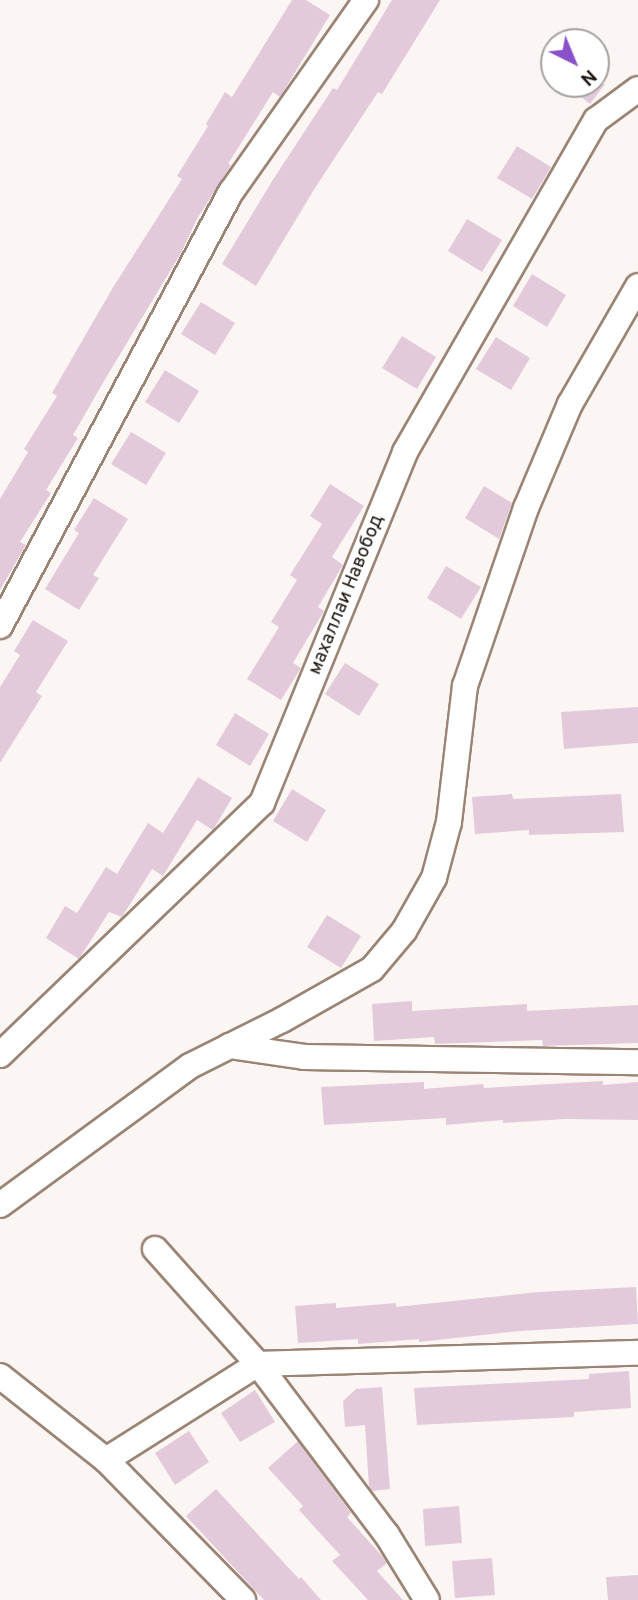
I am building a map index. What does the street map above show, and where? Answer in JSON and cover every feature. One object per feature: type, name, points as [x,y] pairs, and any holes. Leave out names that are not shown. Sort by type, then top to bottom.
[{"type":"street","points":[[0,626],[231,192],[366,0]]},
{"type":"street","name":"махаллаи Навобод","points":[[0,1055],[262,803],[405,452],[596,120],[638,89]]},
{"type":"street","points":[[0,1205],[190,1066],[372,969],[404,932],[434,878],[449,822],[465,686],[526,508],[570,404],[638,286]]},
{"type":"street","points":[[229,1046],[304,1057],[638,1062]]},
{"type":"street","points":[[155,1249],[258,1364],[387,1535],[427,1600]]},
{"type":"street","points":[[106,1460],[258,1364],[638,1353]]},
{"type":"street","points":[[0,1376],[106,1460],[243,1600]]},
{"type":"building","points":[[292,0],[306,0],[330,15],[280,97],[273,92],[228,164],[231,165],[197,219],[181,253],[73,435],[78,438],[46,490],[51,493],[20,542],[26,545],[0,590],[0,499],[28,452],[24,449],[57,396],[52,393],[112,289],[182,179],[177,176],[208,126],[206,124],[225,92],[232,97]]},
{"type":"building","points":[[392,0],[440,0],[382,94],[378,92],[315,188],[256,286],[222,264],[274,178],[333,88],[337,90]]},
{"type":"building","points":[[582,98],[594,98],[590,104]]},
{"type":"building","points":[[517,146],[551,167],[532,199],[497,178]]},
{"type":"building","points":[[467,219],[502,240],[482,272],[448,251]]},
{"type":"building","points":[[532,274],[566,295],[547,327],[513,306]]},
{"type":"building","points":[[201,302],[235,323],[215,355],[181,334]]},
{"type":"building","points":[[402,336],[436,357],[417,389],[382,368]]},
{"type":"building","points":[[496,337],[530,358],[511,390],[476,369]]},
{"type":"building","points":[[165,370],[199,391],[179,423],[145,402]]},
{"type":"building","points":[[131,432],[166,453],[146,485],[111,464]]},
{"type":"building","points":[[330,484],[364,506],[332,557],[343,565],[318,607],[324,611],[293,663],[301,668],[281,700],[247,679],[279,627],[271,622],[297,580],[290,575],[322,524],[310,516]]},
{"type":"building","points":[[484,486],[512,503],[499,539],[465,518]]},
{"type":"building","points":[[94,498],[128,519],[93,575],[99,578],[79,610],[45,589],[79,533],[74,530]]},
{"type":"building","points":[[446,566],[481,587],[461,619],[427,598]]},
{"type":"building","points":[[33,620],[68,641],[36,692],[42,696],[0,763],[0,687],[20,655],[14,651]]},
{"type":"building","points":[[345,663],[379,684],[359,716],[325,694]]},
{"type":"building","points":[[638,707],[638,743],[564,749],[561,712]]},
{"type":"building","points":[[235,713],[269,734],[250,766],[216,745]]},
{"type":"building","points":[[198,777],[232,798],[213,830],[197,820],[163,876],[152,869],[122,917],[109,912],[79,959],[46,938],[65,906],[77,913],[106,867],[117,874],[148,823],[163,833]]},
{"type":"building","points":[[292,789],[326,810],[307,842],[273,821]]},
{"type":"building","points":[[512,794],[513,799],[621,794],[624,832],[529,835],[529,830],[475,834],[472,797]]},
{"type":"building","points":[[327,915],[361,936],[341,968],[307,947]]},
{"type":"building","points":[[412,1001],[412,1011],[527,1004],[527,1011],[638,1005],[638,1043],[543,1046],[542,1040],[435,1044],[434,1037],[374,1041],[372,1004]]},
{"type":"building","points":[[603,1081],[603,1085],[638,1082],[638,1120],[565,1119],[503,1123],[503,1120],[446,1125],[446,1118],[324,1125],[321,1087],[424,1082],[424,1089],[483,1084],[484,1088]]},
{"type":"building","points":[[636,1287],[638,1324],[520,1331],[419,1342],[419,1339],[358,1344],[358,1339],[298,1343],[295,1306],[336,1303],[336,1308],[396,1303],[396,1307],[538,1292]]},
{"type":"building","points":[[629,1371],[631,1408],[574,1412],[574,1417],[417,1425],[414,1388],[589,1379],[589,1374]]},
{"type":"building","points":[[382,1387],[390,1489],[372,1491],[369,1487],[365,1425],[345,1427],[343,1401],[356,1389]]},
{"type":"building","points":[[255,1390],[275,1422],[240,1442],[221,1413]]},
{"type":"building","points":[[189,1431],[209,1462],[175,1485],[155,1453]]},
{"type":"building","points":[[298,1441],[351,1513],[347,1517],[387,1563],[377,1571],[403,1600],[368,1600],[332,1561],[340,1555],[299,1510],[303,1506],[268,1468]]},
{"type":"building","points":[[216,1489],[321,1600],[264,1600],[186,1516]]},
{"type":"building","points":[[459,1506],[462,1543],[425,1546],[423,1509]]},
{"type":"building","points":[[492,1558],[495,1595],[455,1598],[452,1561]]},
{"type":"building","points":[[638,1575],[638,1600],[608,1600],[606,1577]]}]
